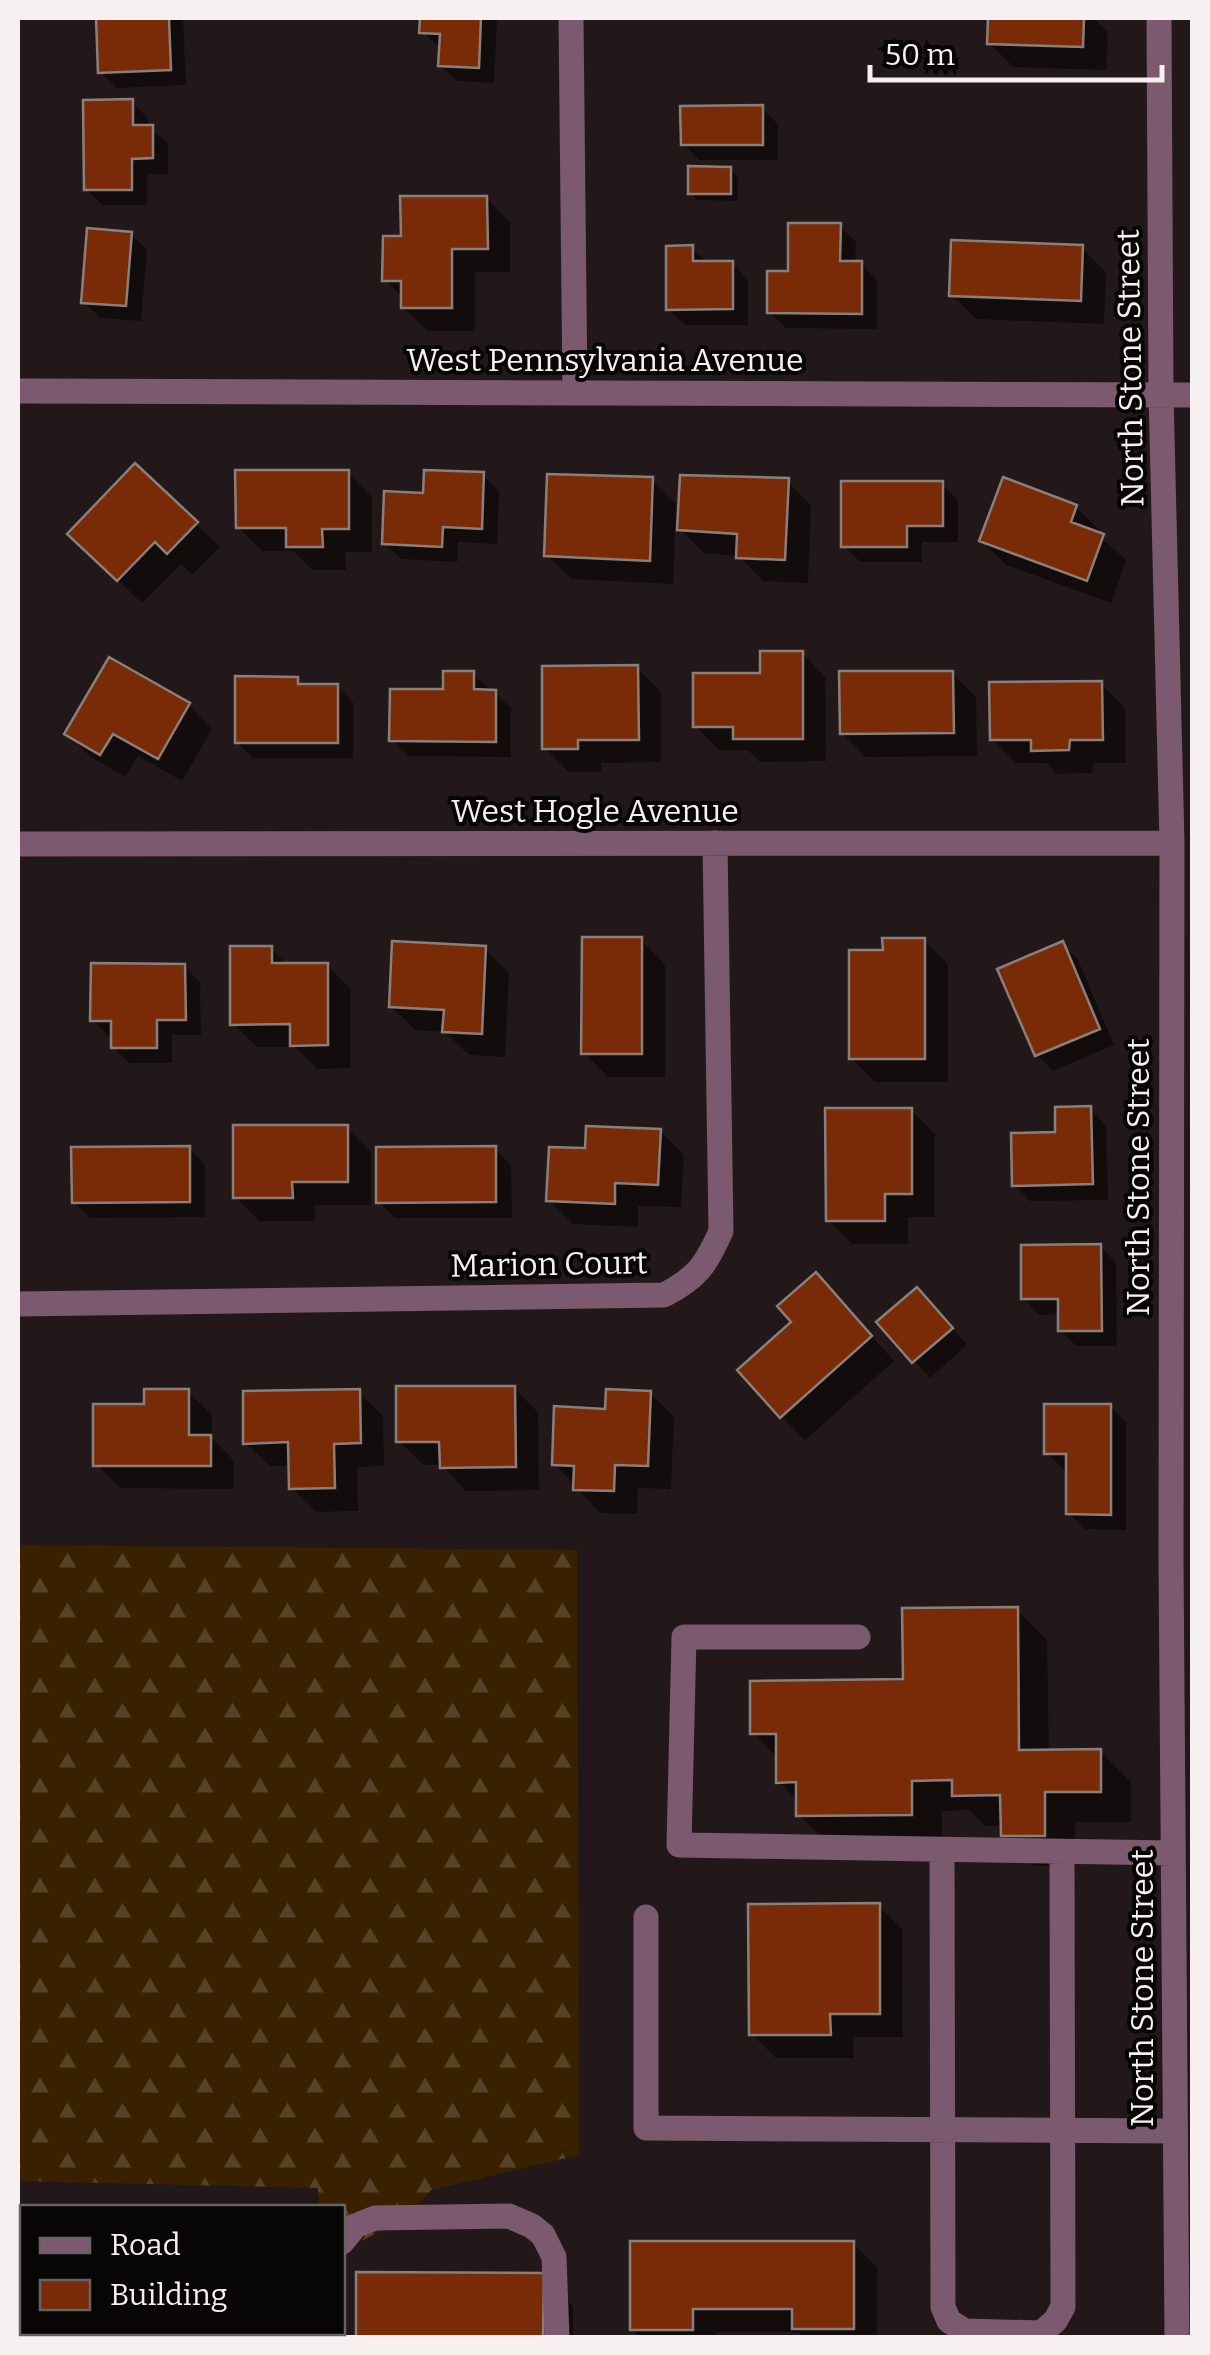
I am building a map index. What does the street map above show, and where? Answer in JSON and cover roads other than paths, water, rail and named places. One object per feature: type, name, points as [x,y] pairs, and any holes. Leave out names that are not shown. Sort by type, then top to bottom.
[{"type":"street","points":[[571,18],[575,393]]},
{"type":"street","name":"North Stone Street","points":[[1159,18],[1172,842],[1182,1022],[1182,1735],[1174,1854],[1184,1984],[1176,2132],[1177,2338]]},
{"type":"street","name":"West Pennsylvania Avenue","points":[[18,391],[1192,394]]},
{"type":"street","name":"West Hogle Avenue","points":[[18,844],[1172,842]]},
{"type":"street","name":"Marion Court","points":[[18,1304],[664,1294],[691,1281],[709,1258],[721,1231],[715,843]]},
{"type":"street","points":[[858,1636],[684,1637],[680,1846],[1174,1854]]},
{"type":"street","points":[[942,1850],[944,2307],[950,2321],[964,2331],[1041,2333],[1063,2307],[1062,1852]]},
{"type":"street","points":[[646,1917],[646,2128],[1176,2132]]},
{"type":"street","points":[[345,2238],[355,2226],[375,2218],[510,2216],[521,2221],[542,2235],[554,2257],[557,2338]]}]
